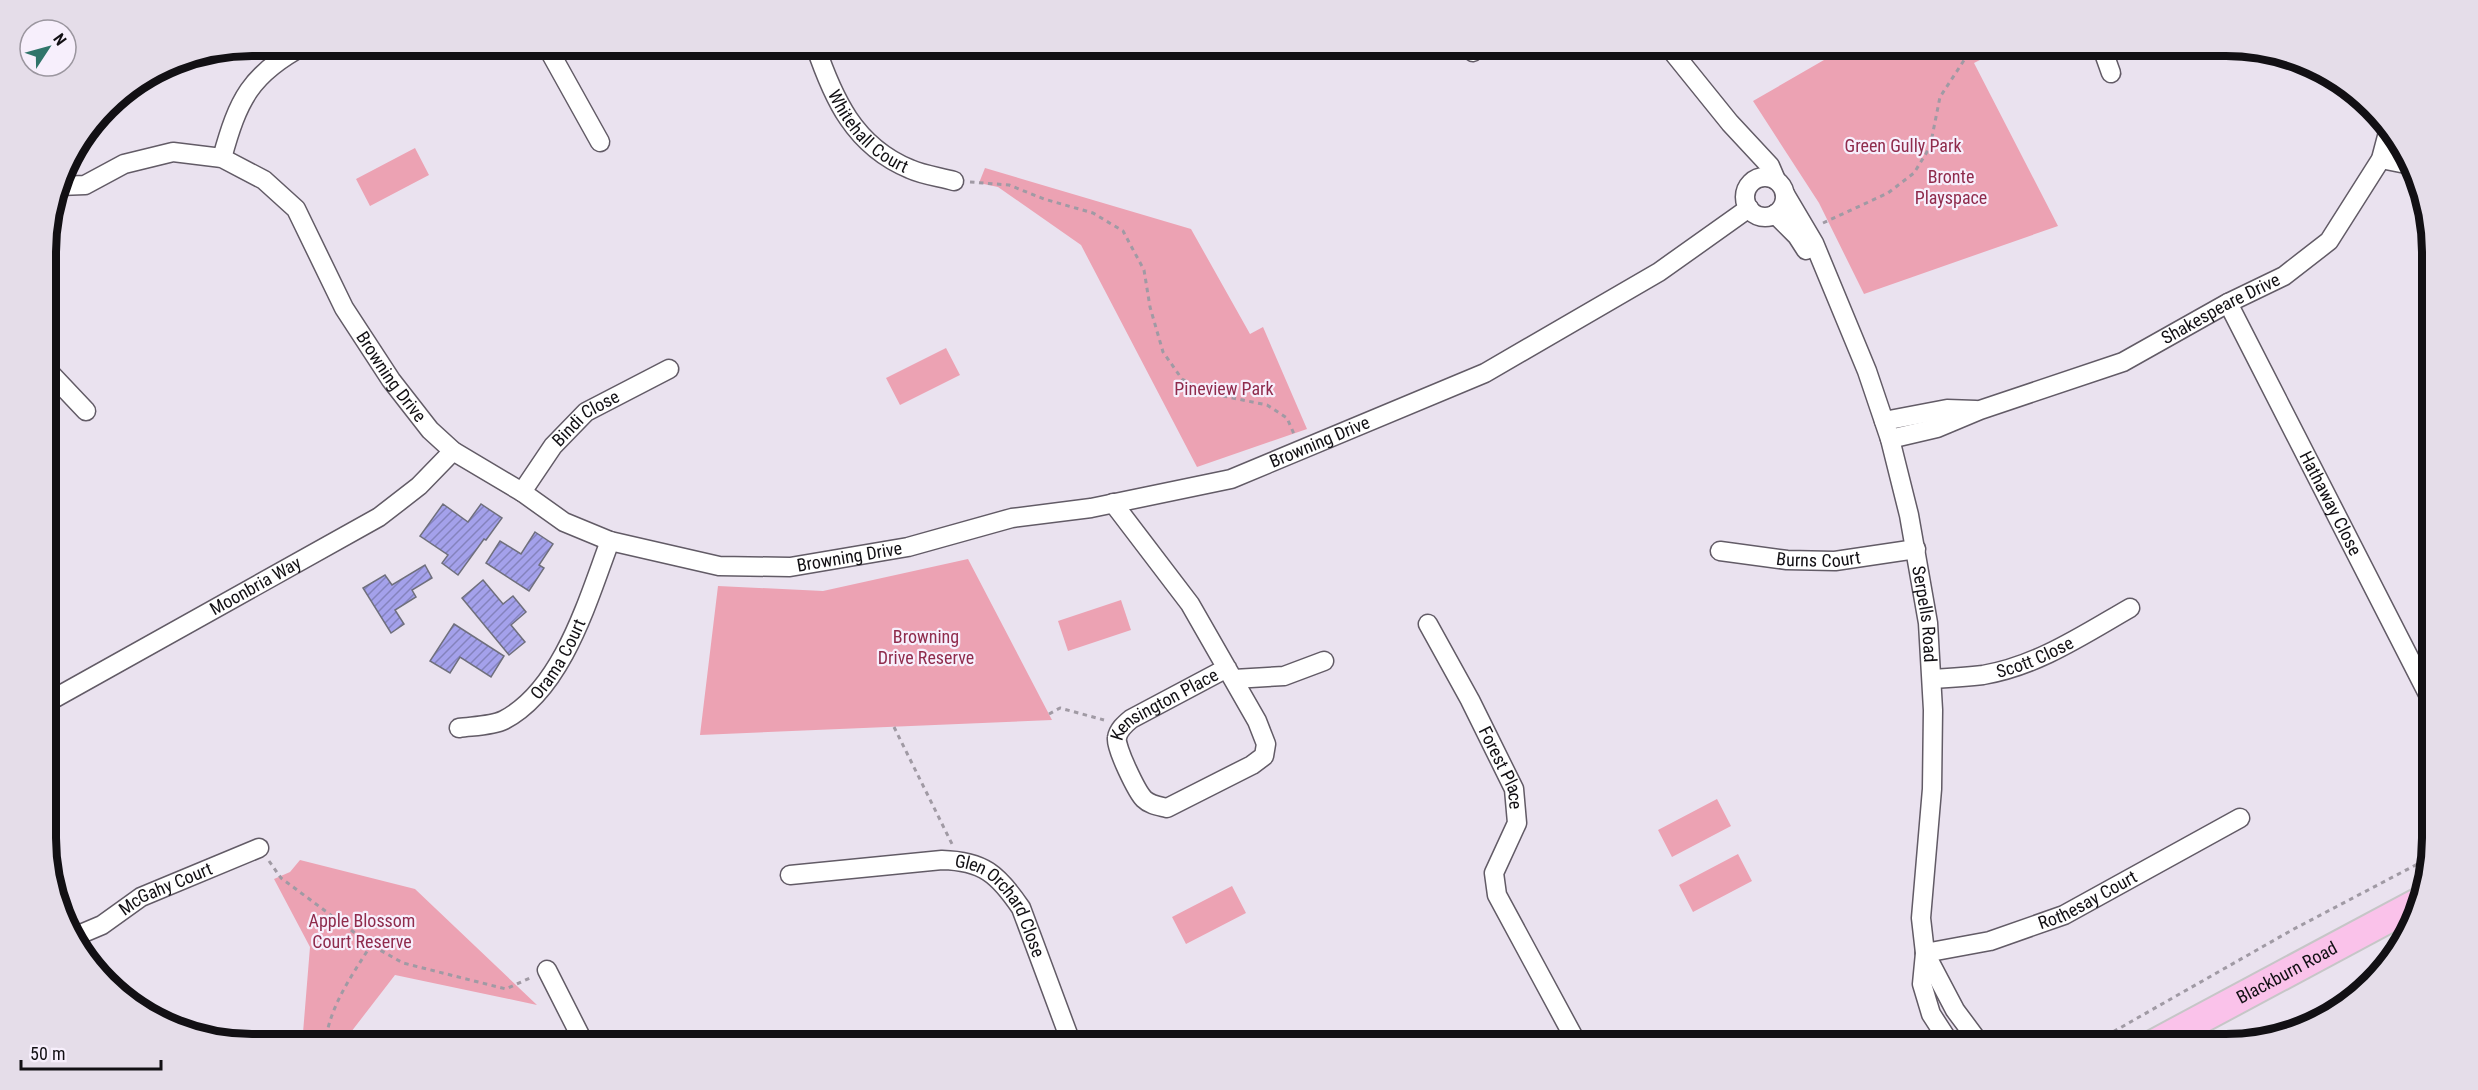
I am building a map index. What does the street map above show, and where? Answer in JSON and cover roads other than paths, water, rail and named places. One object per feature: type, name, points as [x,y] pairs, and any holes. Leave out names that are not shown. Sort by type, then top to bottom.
[{"type":"main road","name":"Blackburn Road","points":[[2173,1034],[2410,907]]},
{"type":"street","points":[[222,158],[233,119],[250,86],[284,56]]},
{"type":"street","points":[[552,56],[600,142]]},
{"type":"street","name":"Whitehall Court","points":[[819,56],[845,116],[872,146],[909,169],[954,181]]},
{"type":"street","name":"Serpells Road","points":[[1678,56],[1730,123],[1770,166],[1814,243],[1830,287],[1867,371],[1890,439],[1916,549],[1928,623],[1932,679],[1932,789],[1922,918],[1925,954],[1922,977],[1924,995],[1942,1034]]},
{"type":"street","points":[[2105,56],[2111,73]]},
{"type":"street","name":"Serpells Road","points":[[1730,123],[1750,163],[1754,181]]},
{"type":"street","name":"Shakespeare Drive","points":[[1890,439],[1937,428],[1980,410],[2123,362],[2228,303],[2284,276],[2329,241],[2381,159],[2386,139]]},
{"type":"street","name":"Browning Drive","points":[[67,186],[85,185],[124,164],[173,152],[222,158],[264,180],[296,209],[344,308],[391,380],[430,430],[453,451],[522,492],[564,522],[610,541],[719,566],[790,567],[908,547],[1012,518],[1113,503],[1231,479],[1485,373],[1659,272],[1749,208]]},
{"type":"street","points":[[2381,159],[2401,163]]},
{"type":"street","points":[[1770,177],[1781,187],[1784,203],[1775,214],[1761,216],[1749,208],[1746,194],[1754,181],[1770,177]]},
{"type":"street","name":"Serpells Road","points":[[1775,214],[1797,236],[1830,287]]},
{"type":"street","name":"Hathaway Close","points":[[2228,303],[2422,682]]},
{"type":"street","name":"Bindi Close","points":[[522,492],[553,446],[586,412],[669,369]]},
{"type":"street","points":[[56,379],[86,411]]},
{"type":"street","name":"Shakespeare Drive","points":[[1884,421],[1947,409],[1980,410]]},
{"type":"street","name":"Moonbria Way","points":[[56,697],[379,518],[419,486],[453,451]]},
{"type":"street","name":"Kensington Place","points":[[1113,503],[1190,604],[1257,721],[1266,744],[1264,756],[1252,765],[1167,808],[1153,805],[1144,799],[1117,746],[1117,736],[1123,725],[1230,674]]},
{"type":"street","name":"Orama Court","points":[[459,728],[503,720],[528,702],[542,685],[574,635],[610,541]]},
{"type":"street","name":"Burns Court","points":[[1720,551],[1824,562],[1916,549]]},
{"type":"street","name":"Scott Close","points":[[1932,679],[1982,675],[2027,663],[2071,642],[2130,608]]},
{"type":"street","name":"Forest Place","points":[[1428,624],[1470,700],[1514,789],[1517,823],[1494,873],[1497,895],[1572,1034]]},
{"type":"street","points":[[1230,674],[1284,676],[1324,661]]},
{"type":"street","name":"Rothesay Court","points":[[1925,954],[1990,941],[2064,915],[2240,818]]},
{"type":"street","name":"McGahy Court","points":[[80,934],[102,925],[141,897],[260,848]]},
{"type":"street","name":"Glen Orchard Close","points":[[790,875],[942,860],[960,860],[978,865],[993,873],[1021,908],[1067,1034]]},
{"type":"street","name":"Serpells Road","points":[[1925,954],[1955,1010],[1973,1034]]},
{"type":"street","points":[[547,970],[579,1034]]},
{"type":"park label","name":"Green Gully Park","points":[[1903,146]]},
{"type":"park label","name":"Bronte Playspace","points":[[1951,187]]},
{"type":"park label","name":"Pineview Park","points":[[1224,389]]},
{"type":"park label","name":"Browning Drive Reserve","points":[[926,647]]},
{"type":"park label","name":"Apple Blossom Court Reserve","points":[[362,931]]}]
